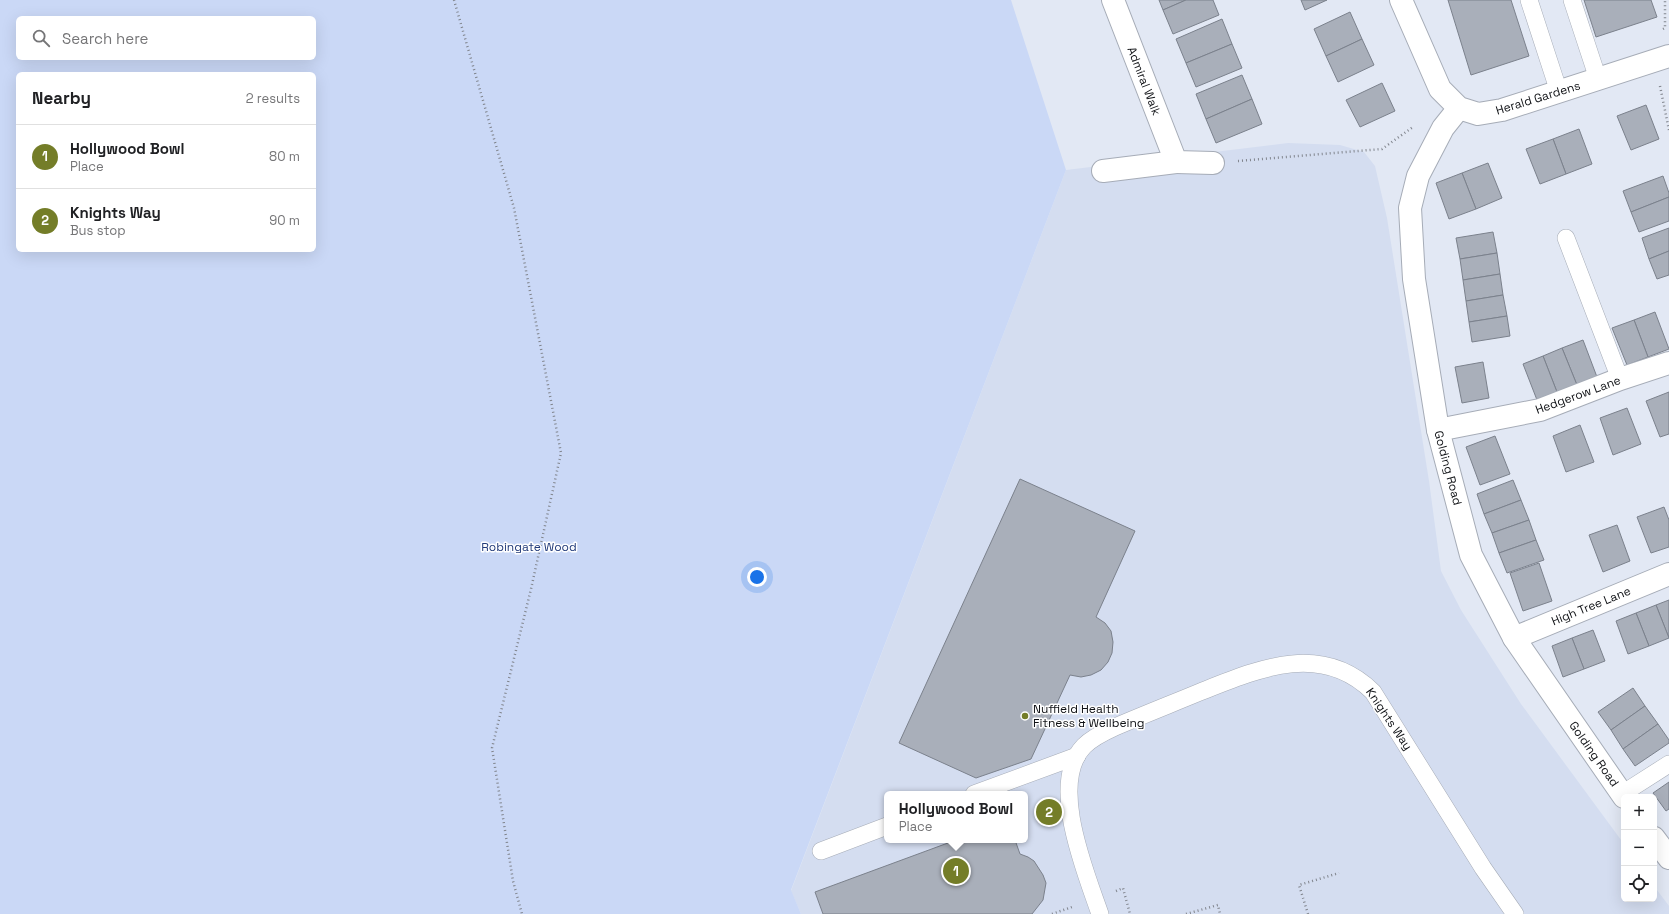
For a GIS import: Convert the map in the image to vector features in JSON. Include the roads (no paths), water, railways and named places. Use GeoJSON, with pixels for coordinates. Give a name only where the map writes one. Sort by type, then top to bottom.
{"type":"FeatureCollection","features":[{"type":"Feature","properties":{"kind":"street","name":"Admiral Walk"},"geometry":{"type":"LineString","coordinates":[[1113,0],[1176,162]]}},
{"type":"Feature","properties":{"kind":"street","name":"Herald Gardens"},"geometry":{"type":"LineString","coordinates":[[1401,0],[1440,89],[1459,108],[1478,114],[1502,110],[1669,56]]}},
{"type":"Feature","properties":{"kind":"street","name":"Golding Road"},"geometry":{"type":"LineString","coordinates":[[1459,108],[1443,128],[1418,176],[1410,208],[1414,279],[1438,430],[1471,555],[1514,638],[1622,794]]}},
{"type":"Feature","properties":{"kind":"street"},"geometry":{"type":"LineString","coordinates":[[1103,171],[1176,162],[1213,163]]}},
{"type":"Feature","properties":{"kind":"street","name":"Hedgerow Lane"},"geometry":{"type":"LineString","coordinates":[[1438,430],[1540,410],[1620,379],[1669,363]]}},
{"type":"Feature","properties":{"kind":"street","name":"High Tree Lane"},"geometry":{"type":"LineString","coordinates":[[1514,638],[1669,574]]}},
{"type":"Feature","properties":{"kind":"street"},"geometry":{"type":"LineString","coordinates":[[1657,842],[1669,858]]}},
{"type":"Feature","properties":{"kind":"lane"},"geometry":{"type":"LineString","coordinates":[[1529,0],[1559,92]]}},
{"type":"Feature","properties":{"kind":"lane"},"geometry":{"type":"LineString","coordinates":[[1572,0],[1598,79]]}},
{"type":"Feature","properties":{"kind":"lane"},"geometry":{"type":"LineString","coordinates":[[1566,238],[1620,379]]}},
{"type":"Feature","properties":{"kind":"lane","name":"Knights Way"},"geometry":{"type":"LineString","coordinates":[[1100,914],[1074,832],[1069,804],[1072,767],[1083,747],[1101,734],[1115,727],[1255,672],[1272,667],[1302,663],[1339,669],[1361,682],[1376,697],[1483,868],[1516,914]]}},
{"type":"Feature","properties":{"kind":"lane"},"geometry":{"type":"LineString","coordinates":[[982,791],[1077,756]]}},
{"type":"Feature","properties":{"kind":"lane"},"geometry":{"type":"LineString","coordinates":[[1626,794],[1669,764]]}},
{"type":"Feature","properties":{"kind":"lane"},"geometry":{"type":"LineString","coordinates":[[821,851],[884,827]]}},
{"type":"Feature","properties":{"kind":"place","name":"Nuffield Health Fitness & Wellbeing"},"geometry":{"type":"Point","coordinates":[1025,716]}},
{"type":"Feature","properties":{"kind":"place","name":"Knights Way"},"geometry":{"type":"Point","coordinates":[1049,812]}},
{"type":"Feature","properties":{"kind":"place","name":"Hollywood Bowl"},"geometry":{"type":"Point","coordinates":[956,871]}},
{"type":"Feature","properties":{"kind":"park label","name":"Robingate Wood"},"geometry":{"type":"Point","coordinates":[529,547]}}]}
